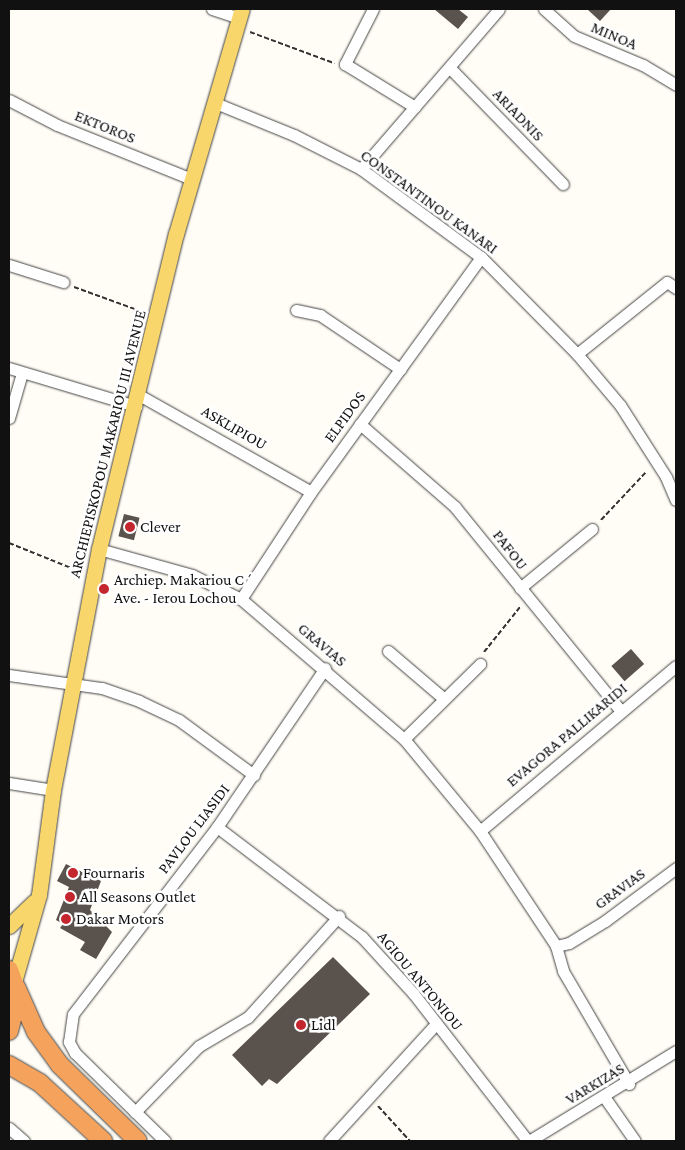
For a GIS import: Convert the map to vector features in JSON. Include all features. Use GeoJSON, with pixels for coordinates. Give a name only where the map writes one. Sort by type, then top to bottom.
{"type":"FeatureCollection","features":[{"type":"Feature","properties":{"kind":"highway"},"geometry":{"type":"LineString","coordinates":[[9,1030],[16,1014],[13,979]]}},
{"type":"Feature","properties":{"kind":"highway"},"geometry":{"type":"LineString","coordinates":[[13,979],[36,1032],[59,1064],[138,1141]]}},
{"type":"Feature","properties":{"kind":"highway"},"geometry":{"type":"LineString","coordinates":[[9,1065],[40,1083],[103,1141]]}},
{"type":"Feature","properties":{"kind":"main road","name":"ARCHIEPISKOPOU MAKARIOU III AVENUE"},"geometry":{"type":"LineString","coordinates":[[13,979],[40,895],[53,790],[71,686],[99,549],[191,179],[239,18]]}},
{"type":"Feature","properties":{"kind":"main road"},"geometry":{"type":"LineString","coordinates":[[9,926],[40,895]]}},
{"type":"Feature","properties":{"kind":"street"},"geometry":{"type":"LineString","coordinates":[[212,9],[239,18]]}},
{"type":"Feature","properties":{"kind":"street"},"geometry":{"type":"LineString","coordinates":[[373,9],[346,61],[349,70],[415,107]]}},
{"type":"Feature","properties":{"kind":"street"},"geometry":{"type":"LineString","coordinates":[[361,169],[499,9]]}},
{"type":"Feature","properties":{"kind":"street","name":"MINOA"},"geometry":{"type":"LineString","coordinates":[[544,9],[574,36],[643,66],[676,85]]}},
{"type":"Feature","properties":{"kind":"street","name":"ARIADNIS"},"geometry":{"type":"LineString","coordinates":[[450,68],[563,184]]}},
{"type":"Feature","properties":{"kind":"street","name":"EKTOROS"},"geometry":{"type":"LineString","coordinates":[[9,100],[57,125],[191,179]]}},
{"type":"Feature","properties":{"kind":"street","name":"CONSTANTINOU KANARI"},"geometry":{"type":"LineString","coordinates":[[213,102],[294,135],[361,169],[481,257],[577,354],[620,405],[656,462],[676,500]]}},
{"type":"Feature","properties":{"kind":"street","name":"ELPIDOS"},"geometry":{"type":"LineString","coordinates":[[240,599],[311,492],[481,257]]}},
{"type":"Feature","properties":{"kind":"street"},"geometry":{"type":"LineString","coordinates":[[9,265],[63,282]]}},
{"type":"Feature","properties":{"kind":"street"},"geometry":{"type":"LineString","coordinates":[[577,354],[672,285]]}},
{"type":"Feature","properties":{"kind":"street"},"geometry":{"type":"LineString","coordinates":[[296,310],[320,315],[400,369]]}},
{"type":"Feature","properties":{"kind":"street","name":"ASKLIPIOU"},"geometry":{"type":"LineString","coordinates":[[9,368],[22,373],[137,400],[311,492]]}},
{"type":"Feature","properties":{"kind":"street"},"geometry":{"type":"LineString","coordinates":[[9,418],[22,373]]}},
{"type":"Feature","properties":{"kind":"street","name":"PAFOU"},"geometry":{"type":"LineString","coordinates":[[360,424],[455,507],[620,710]]}},
{"type":"Feature","properties":{"kind":"street"},"geometry":{"type":"LineString","coordinates":[[520,588],[592,529]]}},
{"type":"Feature","properties":{"kind":"street","name":"GRAVIAS"},"geometry":{"type":"LineString","coordinates":[[99,549],[192,575],[240,599],[325,668],[404,739],[480,831],[556,946],[563,971],[629,1084]]}},
{"type":"Feature","properties":{"kind":"street"},"geometry":{"type":"LineString","coordinates":[[388,651],[444,698]]}},
{"type":"Feature","properties":{"kind":"street"},"geometry":{"type":"LineString","coordinates":[[404,739],[480,664]]}},
{"type":"Feature","properties":{"kind":"street","name":"EVAGORA PALLIKARIDI"},"geometry":{"type":"LineString","coordinates":[[480,831],[620,710],[676,666]]}},
{"type":"Feature","properties":{"kind":"street","name":"PAVLOU LIASIDI"},"geometry":{"type":"LineString","coordinates":[[165,1141],[75,1053],[69,1042],[71,1020],[217,827],[325,668]]}},
{"type":"Feature","properties":{"kind":"street"},"geometry":{"type":"LineString","coordinates":[[9,675],[71,686],[102,688],[171,716],[254,775]]}},
{"type":"Feature","properties":{"kind":"street"},"geometry":{"type":"LineString","coordinates":[[9,782],[53,790]]}},
{"type":"Feature","properties":{"kind":"street","name":"AGIOU ANTONIOU"},"geometry":{"type":"LineString","coordinates":[[217,827],[339,916],[390,965],[529,1141]]}},
{"type":"Feature","properties":{"kind":"street","name":"GRAVIAS"},"geometry":{"type":"LineString","coordinates":[[556,946],[569,943],[604,921],[676,868]]}},
{"type":"Feature","properties":{"kind":"street"},"geometry":{"type":"LineString","coordinates":[[135,1112],[199,1046],[248,1017],[339,916]]}},
{"type":"Feature","properties":{"kind":"street"},"geometry":{"type":"LineString","coordinates":[[329,1141],[436,1024]]}},
{"type":"Feature","properties":{"kind":"street","name":"VARKIZAS"},"geometry":{"type":"LineString","coordinates":[[529,1141],[629,1084],[676,1051]]}},
{"type":"Feature","properties":{"kind":"street"},"geometry":{"type":"LineString","coordinates":[[604,1098],[635,1141]]}},
{"type":"Feature","properties":{"kind":"street"},"geometry":{"type":"LineString","coordinates":[[9,1128],[24,1141]]}},
{"type":"Feature","properties":{"kind":"path"},"geometry":{"type":"LineString","coordinates":[[239,18],[328,64],[346,61]]}},
{"type":"Feature","properties":{"kind":"path"},"geometry":{"type":"LineString","coordinates":[[63,282],[156,317]]}},
{"type":"Feature","properties":{"kind":"path"},"geometry":{"type":"LineString","coordinates":[[592,529],[656,462]]}},
{"type":"Feature","properties":{"kind":"path"},"geometry":{"type":"LineString","coordinates":[[9,542],[93,576]]}},
{"type":"Feature","properties":{"kind":"path"},"geometry":{"type":"LineString","coordinates":[[480,664],[528,598]]}},
{"type":"Feature","properties":{"kind":"path"},"geometry":{"type":"LineString","coordinates":[[370,1097],[410,1141]]}},
{"type":"Feature","properties":{"kind":"building"},"geometry":{"type":"Polygon","coordinates":[[[434,9],[458,9],[468,17],[458,29],[434,9]]]}},
{"type":"Feature","properties":{"kind":"building"},"geometry":{"type":"Polygon","coordinates":[[[587,9],[611,9],[600,21],[587,9]]]}},
{"type":"Feature","properties":{"kind":"building","name":"Clever"},"geometry":{"type":"Polygon","coordinates":[[[124,514],[140,518],[134,540],[118,536],[124,514]]]}},
{"type":"Feature","properties":{"kind":"building"},"geometry":{"type":"Polygon","coordinates":[[[631,649],[644,664],[624,681],[611,666],[631,649]]]}},
{"type":"Feature","properties":{"kind":"building"},"geometry":{"type":"Polygon","coordinates":[[[66,864],[101,881],[90,910],[112,932],[96,959],[80,950],[85,942],[60,928],[63,924],[56,920],[69,887],[57,881],[66,864]]]}},
{"type":"Feature","properties":{"kind":"building","name":"Lidl"},"geometry":{"type":"Polygon","coordinates":[[[333,957],[370,994],[277,1084],[269,1079],[262,1086],[232,1055],[333,957]]]}},
{"type":"Feature","properties":{"kind":"place","name":"Clever"},"geometry":{"type":"Point","coordinates":[130,527]}},
{"type":"Feature","properties":{"kind":"place","name":"Archiep. Makariou C´ Ave. - Ierou Lochou"},"geometry":{"type":"Point","coordinates":[104,589]}},
{"type":"Feature","properties":{"kind":"place","name":"Fournaris"},"geometry":{"type":"Point","coordinates":[73,873]}},
{"type":"Feature","properties":{"kind":"place","name":"All Seasons Outlet"},"geometry":{"type":"Point","coordinates":[70,897]}},
{"type":"Feature","properties":{"kind":"place","name":"Dakar Motors"},"geometry":{"type":"Point","coordinates":[66,919]}},
{"type":"Feature","properties":{"kind":"place","name":"Lidl"},"geometry":{"type":"Point","coordinates":[301,1025]}}]}
